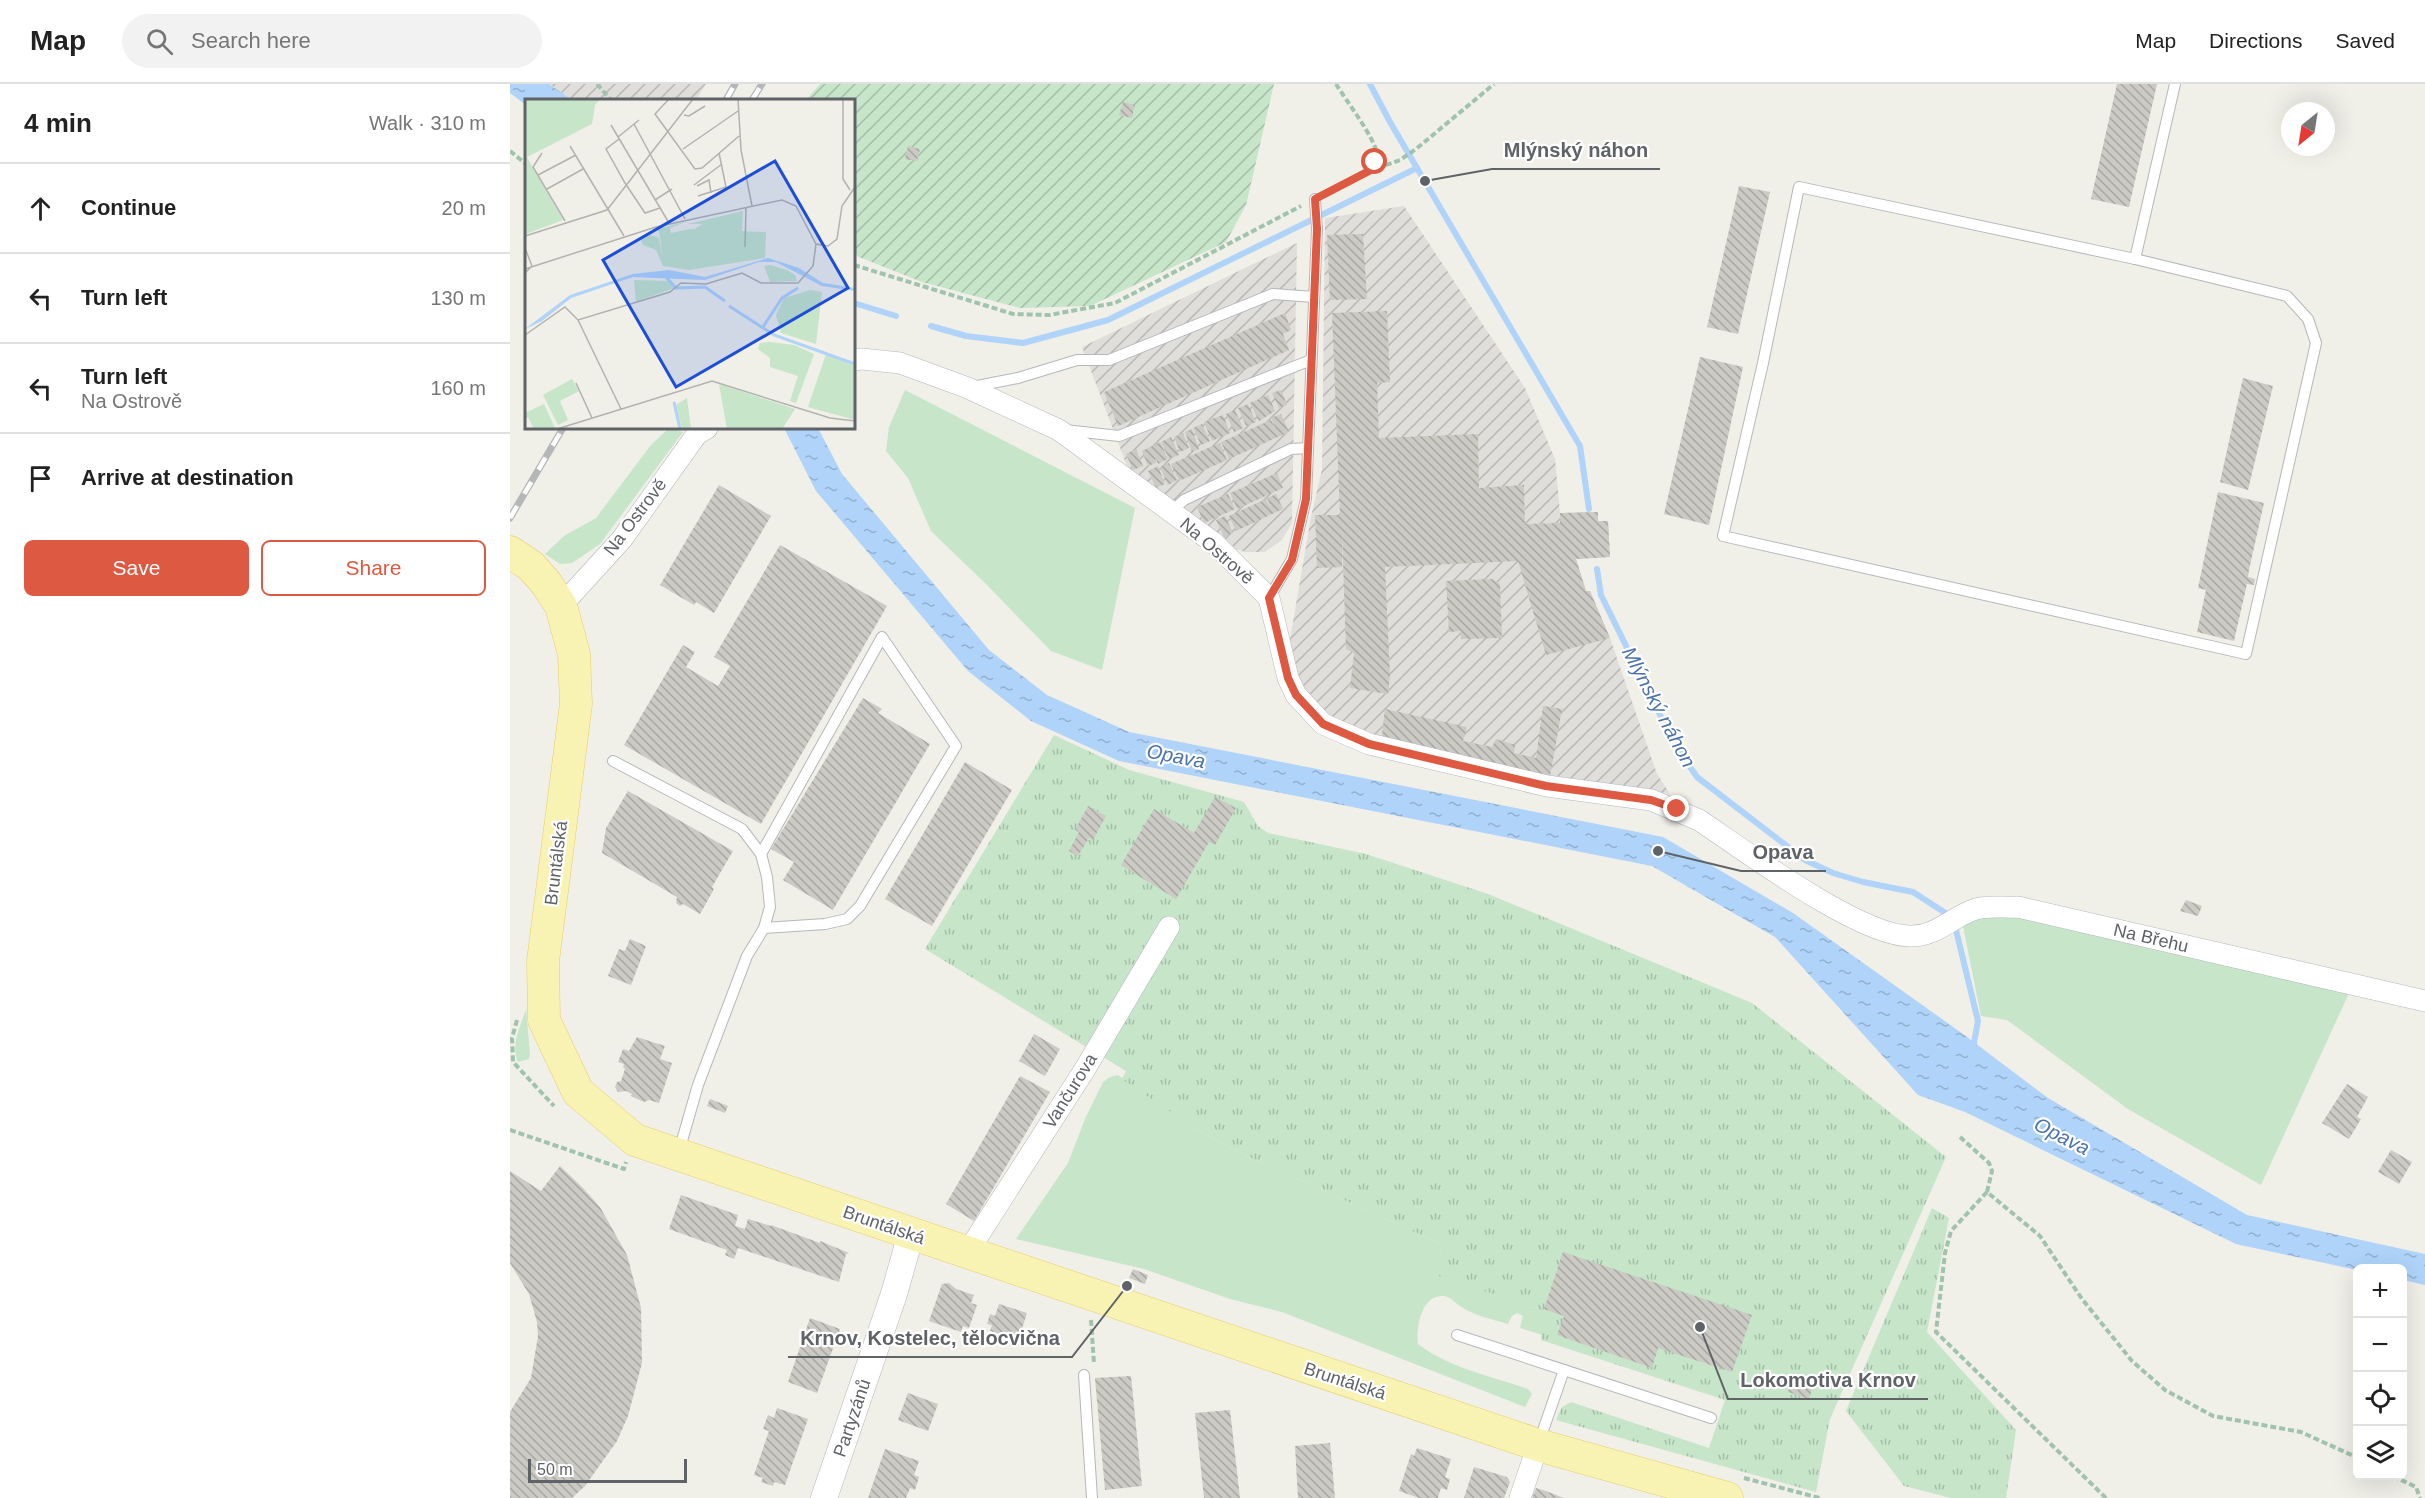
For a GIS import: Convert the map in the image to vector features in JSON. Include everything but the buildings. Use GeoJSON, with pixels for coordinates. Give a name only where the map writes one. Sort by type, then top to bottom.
{"type":"FeatureCollection","features":[{"type":"Feature","properties":{"kind":"main road","name":"Bruntálská"},"geometry":{"type":"LineString","coordinates":[[520,559],[546,583],[561,606],[574,654],[576,704],[543,961],[544,1020],[578,1092],[635,1140],[1538,1445],[1691,1493],[1727,1498]]}},
{"type":"Feature","properties":{"kind":"street","name":"Na Ostrově"},"geometry":{"type":"LineString","coordinates":[[855,360],[900,363],[968,388],[1059,430],[1214,543],[1269,598],[1292,687],[1307,709],[1323,724],[1380,747],[1546,786],[1651,800],[1677,809],[1699,820],[1831,906],[1881,930]]}},
{"type":"Feature","properties":{"kind":"street","name":"Na Ostrově"},"geometry":{"type":"LineString","coordinates":[[561,606],[622,539],[697,434],[705,429]]}},
{"type":"Feature","properties":{"kind":"street","name":"Na Břehu"},"geometry":{"type":"LineString","coordinates":[[1881,930],[1909,936],[1926,934],[1940,929],[1974,909],[2018,907],[2425,1001]]}},
{"type":"Feature","properties":{"kind":"street","name":"Vančurova"},"geometry":{"type":"LineString","coordinates":[[967,1253],[1085,1069],[1169,927]]}},
{"type":"Feature","properties":{"kind":"street","name":"Partyzánů"},"geometry":{"type":"LineString","coordinates":[[824,1498],[894,1294],[911,1234]]}},
{"type":"Feature","properties":{"kind":"street"},"geometry":{"type":"LineString","coordinates":[[1520,1498],[1538,1445]]}},
{"type":"Feature","properties":{"kind":"lane"},"geometry":{"type":"LineString","coordinates":[[2135,259],[2175,84]]}},
{"type":"Feature","properties":{"kind":"lane"},"geometry":{"type":"LineString","coordinates":[[1799,187],[2135,259],[2287,296],[2308,319],[2316,343],[2246,654],[1723,536],[1763,363],[1799,187]]}},
{"type":"Feature","properties":{"kind":"lane"},"geometry":{"type":"LineString","coordinates":[[1269,598],[1292,560],[1306,499],[1317,229],[1315,203]]}},
{"type":"Feature","properties":{"kind":"lane"},"geometry":{"type":"LineString","coordinates":[[968,388],[1018,378],[1077,360],[1109,360],[1273,294],[1314,297]]}},
{"type":"Feature","properties":{"kind":"lane"},"geometry":{"type":"LineString","coordinates":[[1059,430],[1119,436],[1311,360]]}},
{"type":"Feature","properties":{"kind":"lane"},"geometry":{"type":"LineString","coordinates":[[1171,512],[1184,500],[1291,449],[1308,448]]}},
{"type":"Feature","properties":{"kind":"lane"},"geometry":{"type":"LineString","coordinates":[[760,854],[882,638],[956,746],[860,906],[847,919],[825,924],[764,928]]}},
{"type":"Feature","properties":{"kind":"lane"},"geometry":{"type":"LineString","coordinates":[[613,760],[742,829],[760,854],[767,877],[770,907],[764,928],[747,956],[698,1085],[678,1155]]}},
{"type":"Feature","properties":{"kind":"lane"},"geometry":{"type":"LineString","coordinates":[[1457,1335],[1711,1418]]}},
{"type":"Feature","properties":{"kind":"lane"},"geometry":{"type":"LineString","coordinates":[[1538,1445],[1564,1370]]}},
{"type":"Feature","properties":{"kind":"lane"},"geometry":{"type":"LineString","coordinates":[[1084,1375],[1092,1498]]}},
{"type":"Feature","properties":{"kind":"path"},"geometry":{"type":"LineString","coordinates":[[597,84],[610,99]]}},
{"type":"Feature","properties":{"kind":"path"},"geometry":{"type":"LineString","coordinates":[[1336,84],[1371,139],[1377,153],[1375,162],[1369,171]]}},
{"type":"Feature","properties":{"kind":"path"},"geometry":{"type":"LineString","coordinates":[[855,265],[1013,314],[1049,315],[1115,303],[1315,203],[1369,171],[1400,160],[1494,84]]}},
{"type":"Feature","properties":{"kind":"path"},"geometry":{"type":"LineString","coordinates":[[510,151],[525,163]]}},
{"type":"Feature","properties":{"kind":"path"},"geometry":{"type":"LineString","coordinates":[[510,1130],[624,1169],[628,1152]]}},
{"type":"Feature","properties":{"kind":"path"},"geometry":{"type":"LineString","coordinates":[[1960,1137],[1989,1163],[1992,1171],[1987,1192],[1951,1230],[1945,1253],[1936,1332],[2106,1498]]}},
{"type":"Feature","properties":{"kind":"path"},"geometry":{"type":"LineString","coordinates":[[1987,1192],[2040,1236],[2082,1299],[2132,1361],[2165,1390],[2213,1416],[2301,1432],[2353,1456]]}},
{"type":"Feature","properties":{"kind":"path"},"geometry":{"type":"LineString","coordinates":[[2401,1480],[2416,1487],[2420,1498]]}},
{"type":"Feature","properties":{"kind":"shaded area"},"geometry":{"type":"Polygon","coordinates":[[[549,84],[706,84],[697,99],[571,99],[549,84]]]}},
{"type":"Feature","properties":{"kind":"shaded area"},"geometry":{"type":"Polygon","coordinates":[[[1404,206],[1525,388],[1555,459],[1560,513],[1598,512],[1598,521],[1608,521],[1610,557],[1576,559],[1586,591],[1590,591],[1610,638],[1657,774],[1670,794],[1550,777],[1381,743],[1324,719],[1297,679],[1288,651],[1311,517],[1322,469],[1325,218],[1404,206]]]}},
{"type":"Feature","properties":{"kind":"shaded area"},"geometry":{"type":"Polygon","coordinates":[[[1297,243],[1292,523],[1282,540],[1265,552],[1245,552],[1235,549],[1130,474],[1082,347],[1297,243]]]}},
{"type":"Feature","properties":{"kind":"green space"},"geometry":{"type":"Polygon","coordinates":[[[820,84],[1274,84],[1246,205],[1226,242],[1090,306],[1020,308],[922,282],[855,255],[855,99],[807,99],[820,84]]]}},
{"type":"Feature","properties":{"kind":"green space"},"geometry":{"type":"Polygon","coordinates":[[[905,390],[1135,508],[1102,670],[1051,651],[931,531],[908,478],[886,451],[889,427],[905,390]]]}},
{"type":"Feature","properties":{"kind":"green space"},"geometry":{"type":"Polygon","coordinates":[[[668,429],[683,432],[600,544],[572,563],[560,564],[545,554],[564,536],[596,518],[651,445],[668,429]]]}},
{"type":"Feature","properties":{"kind":"green space"},"geometry":{"type":"Polygon","coordinates":[[[1054,735],[1129,770],[1244,802],[1258,826],[1268,833],[1366,854],[1488,894],[1752,1003],[1946,1157],[1830,1419],[1816,1492],[1556,1420],[1562,1407],[1571,1402],[1709,1448],[1725,1400],[1541,1340],[1542,1315],[1539,1309],[1439,1276],[1441,1244],[1232,1149],[1193,1127],[1122,1079],[1126,1071],[925,949],[1054,735]]]}},
{"type":"Feature","properties":{"kind":"green space"},"geometry":{"type":"Polygon","coordinates":[[[2013,913],[2349,993],[2261,1185],[2128,1109],[2007,1020],[1981,1016],[1962,921],[2013,913]]]}},
{"type":"Feature","properties":{"kind":"green space"},"geometry":{"type":"Polygon","coordinates":[[[526,1009],[530,1054],[529,1059],[518,1062],[516,1042],[526,1009]]]}},
{"type":"Feature","properties":{"kind":"green space"},"geometry":{"type":"Polygon","coordinates":[[[1118,1075],[1193,1127],[1232,1149],[1441,1244],[1440,1276],[1539,1309],[1542,1315],[1543,1335],[1520,1328],[1523,1316],[1517,1313],[1512,1316],[1508,1324],[1471,1312],[1444,1296],[1430,1300],[1419,1321],[1418,1344],[1443,1359],[1471,1371],[1528,1389],[1532,1394],[1525,1407],[1282,1312],[1230,1299],[1144,1269],[1016,1239],[1068,1163],[1085,1119],[1103,1082],[1118,1075]]]}},
{"type":"Feature","properties":{"kind":"green space"},"geometry":{"type":"Polygon","coordinates":[[[1932,1208],[1949,1218],[1927,1332],[2016,1430],[2006,1498],[1951,1498],[1904,1486],[1846,1411],[1932,1208]]]}},
{"type":"Feature","properties":{"kind":"water"},"geometry":{"type":"Polygon","coordinates":[[[510,84],[549,84],[571,99],[525,99],[525,104],[510,93],[510,84]]]}},
{"type":"Feature","properties":{"kind":"water"},"geometry":{"type":"Polygon","coordinates":[[[785,429],[819,429],[842,474],[989,650],[1047,695],[1129,732],[1663,837],[1793,913],[1963,1034],[2048,1098],[2247,1215],[2425,1254],[2425,1285],[2407,1281],[2407,1264],[2353,1264],[2353,1269],[2236,1244],[1965,1112],[1918,1095],[1775,937],[1652,866],[1119,761],[1031,721],[968,671],[816,491],[785,429]]]}},
{"type":"Feature","properties":{"kind":"waterway","name":"Mlýnský náhon"},"geometry":{"type":"LineString","coordinates":[[1370,84],[1580,446],[1589,509]]}},
{"type":"Feature","properties":{"kind":"waterway"},"geometry":{"type":"LineString","coordinates":[[931,326],[966,336],[1023,343],[1108,320],[1417,168]]}},
{"type":"Feature","properties":{"kind":"waterway"},"geometry":{"type":"LineString","coordinates":[[855,303],[896,316]]}},
{"type":"Feature","properties":{"kind":"waterway","name":"Mlýnský náhon"},"geometry":{"type":"LineString","coordinates":[[1597,569],[1601,595],[1675,745],[1697,777],[1805,860],[1833,873],[1863,882],[1913,892],[1947,914],[1956,930],[1978,1021],[1973,1048]]}},
{"type":"Feature","properties":{"kind":"railway"},"geometry":{"type":"LineString","coordinates":[[727,99],[735,84]]}},
{"type":"Feature","properties":{"kind":"railway"},"geometry":{"type":"LineString","coordinates":[[753,99],[762,84]]}},
{"type":"Feature","properties":{"kind":"railway"},"geometry":{"type":"LineString","coordinates":[[510,518],[562,429]]}},
{"type":"Feature","properties":{"kind":"place","name":"Mlýnský náhon"},"geometry":{"type":"Point","coordinates":[1425,181]}},
{"type":"Feature","properties":{"kind":"place","name":"Opava"},"geometry":{"type":"Point","coordinates":[1658,851]}},
{"type":"Feature","properties":{"kind":"place","name":"Krnov, Kostelec, tělocvična"},"geometry":{"type":"Point","coordinates":[1127,1286]}},
{"type":"Feature","properties":{"kind":"place","name":"Lokomotiva Krnov"},"geometry":{"type":"Point","coordinates":[1700,1327]}},
{"type":"Feature","properties":{"kind":"route"},"geometry":{"type":"LineString","coordinates":[[1375,162],[1369,171],[1315,199],[1317,229],[1306,499],[1292,560],[1269,598],[1288,678],[1296,695],[1323,724],[1369,744],[1546,786],[1651,800],[1677,809]]}}]}
